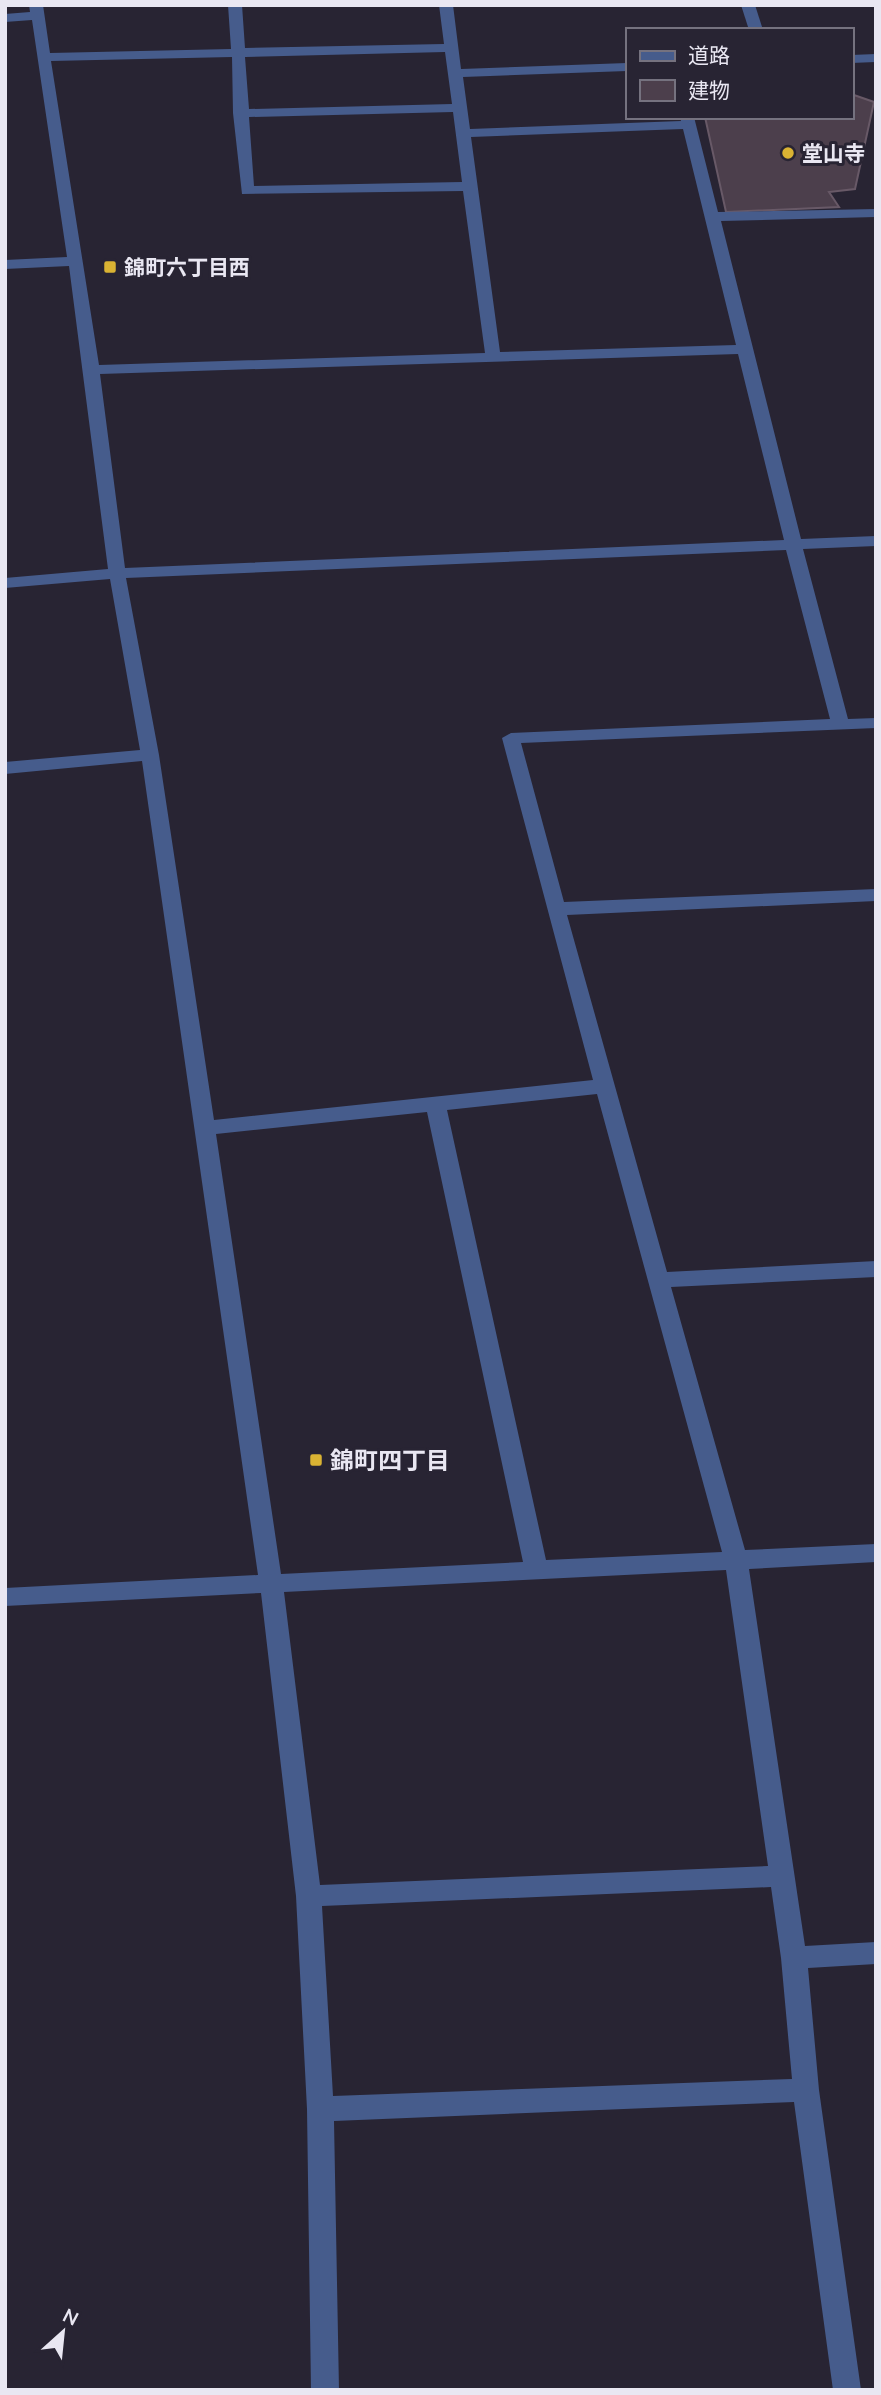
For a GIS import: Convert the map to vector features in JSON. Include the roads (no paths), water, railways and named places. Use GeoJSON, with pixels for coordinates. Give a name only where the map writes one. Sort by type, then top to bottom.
{"type":"FeatureCollection","features":[{"type":"Feature","properties":{"kind":"street"},"geometry":{"type":"LineString","coordinates":[[235,5],[247,191],[470,186]]}},
{"type":"Feature","properties":{"kind":"street"},"geometry":{"type":"LineString","coordinates":[[446,5],[493,357]]}},
{"type":"Feature","properties":{"kind":"street"},"geometry":{"type":"LineString","coordinates":[[748,5],[755,28]]}},
{"type":"Feature","properties":{"kind":"street"},"geometry":{"type":"LineString","coordinates":[[5,18],[37,10],[92,370],[117,573],[150,755],[271,1582],[309,1896],[320,2109],[325,2390]]}},
{"type":"Feature","properties":{"kind":"street"},"geometry":{"type":"LineString","coordinates":[[44,57],[451,48]]}},
{"type":"Feature","properties":{"kind":"street"},"geometry":{"type":"LineString","coordinates":[[853,59],[876,58]]}},
{"type":"Feature","properties":{"kind":"street"},"geometry":{"type":"LineString","coordinates":[[455,73],[626,66]]}},
{"type":"Feature","properties":{"kind":"street"},"geometry":{"type":"LineString","coordinates":[[240,113],[460,108]]}},
{"type":"Feature","properties":{"kind":"street"},"geometry":{"type":"LineString","coordinates":[[464,132],[688,121],[747,349],[792,544],[840,724]]}},
{"type":"Feature","properties":{"kind":"street"},"geometry":{"type":"LineString","coordinates":[[713,217],[876,213]]}},
{"type":"Feature","properties":{"kind":"street"},"geometry":{"type":"LineString","coordinates":[[5,265],[76,261]]}},
{"type":"Feature","properties":{"kind":"street"},"geometry":{"type":"LineString","coordinates":[[92,370],[747,349]]}},
{"type":"Feature","properties":{"kind":"street"},"geometry":{"type":"LineString","coordinates":[[5,583],[117,573],[876,541]]}},
{"type":"Feature","properties":{"kind":"street"},"geometry":{"type":"LineString","coordinates":[[847,2390],[806,2090],[794,1958],[736,1560],[511,738],[876,723]]}},
{"type":"Feature","properties":{"kind":"street"},"geometry":{"type":"LineString","coordinates":[[5,768],[150,755]]}},
{"type":"Feature","properties":{"kind":"street"},"geometry":{"type":"LineString","coordinates":[[556,909],[876,895]]}},
{"type":"Feature","properties":{"kind":"street"},"geometry":{"type":"LineString","coordinates":[[205,1128],[606,1086]]}},
{"type":"Feature","properties":{"kind":"street"},"geometry":{"type":"LineString","coordinates":[[436,1104],[536,1570]]}},
{"type":"Feature","properties":{"kind":"street"},"geometry":{"type":"LineString","coordinates":[[659,1280],[876,1269]]}},
{"type":"Feature","properties":{"kind":"street"},"geometry":{"type":"LineString","coordinates":[[5,1597],[876,1553]]}},
{"type":"Feature","properties":{"kind":"street"},"geometry":{"type":"LineString","coordinates":[[309,1896],[782,1876]]}},
{"type":"Feature","properties":{"kind":"street"},"geometry":{"type":"LineString","coordinates":[[794,1958],[876,1954]]}},
{"type":"Feature","properties":{"kind":"street"},"geometry":{"type":"LineString","coordinates":[[320,2109],[806,2090]]}},
{"type":"Feature","properties":{"kind":"place","name":"堂山寺"},"geometry":{"type":"Point","coordinates":[788,153]}},
{"type":"Feature","properties":{"kind":"place","name":"錦町六丁目西"},"geometry":{"type":"Point","coordinates":[110,267]}},
{"type":"Feature","properties":{"kind":"place","name":"錦町四丁目"},"geometry":{"type":"Point","coordinates":[316,1460]}}]}
